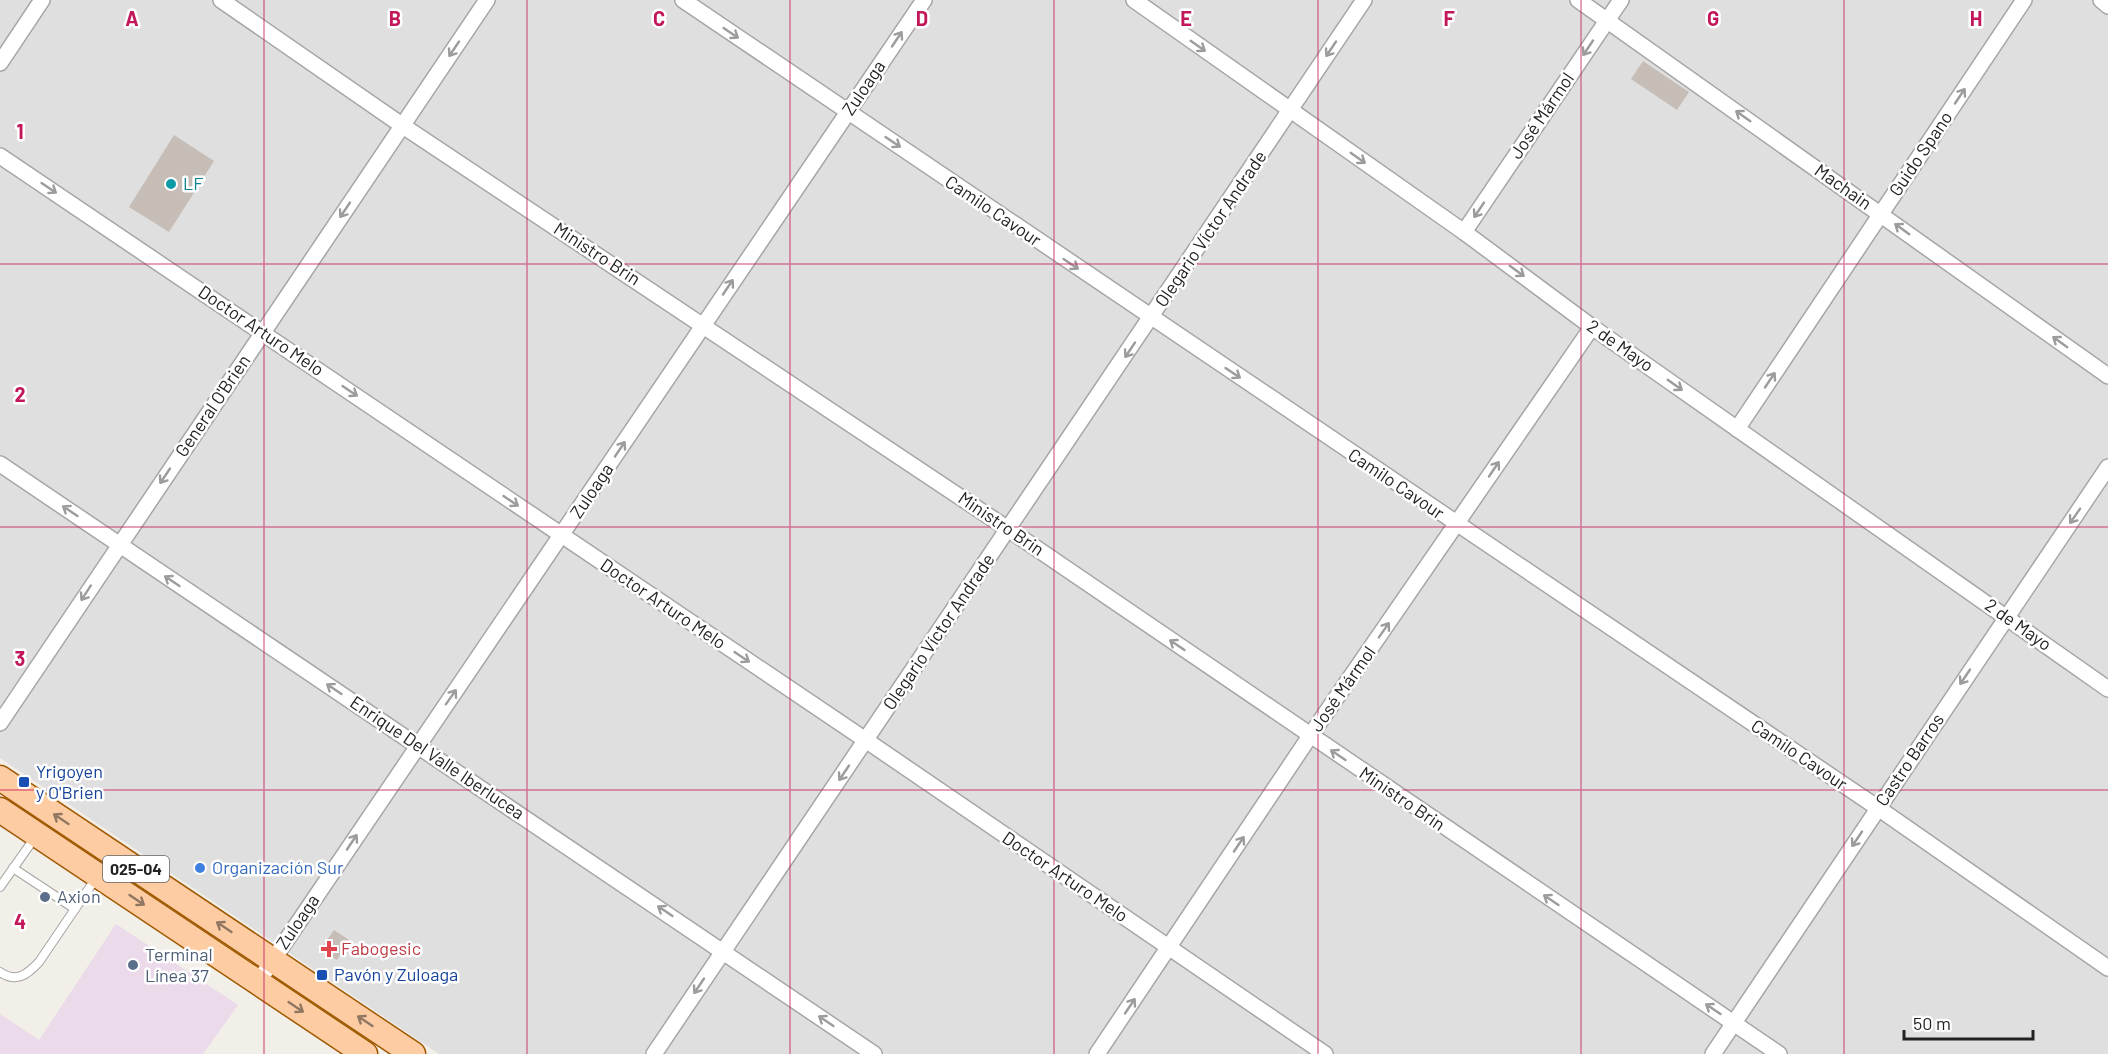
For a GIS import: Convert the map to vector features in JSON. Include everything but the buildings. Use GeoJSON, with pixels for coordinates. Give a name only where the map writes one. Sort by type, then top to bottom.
{"type":"FeatureCollection","features":[{"type":"Feature","properties":{"kind":"main road","name":"025-04"},"geometry":{"type":"LineString","coordinates":[[0,778],[413,1054]]}},
{"type":"Feature","properties":{"kind":"main road","name":"025-04"},"geometry":{"type":"LineString","coordinates":[[0,810],[365,1054]]}},
{"type":"Feature","properties":{"kind":"street"},"geometry":{"type":"LineString","coordinates":[[0,63],[42,0]]}},
{"type":"Feature","properties":{"kind":"street","name":"Ministro Brin"},"geometry":{"type":"LineString","coordinates":[[220,0],[403,126],[1008,529],[1779,1054]]}},
{"type":"Feature","properties":{"kind":"street","name":"General O'Brien"},"geometry":{"type":"LineString","coordinates":[[0,723],[118,544],[487,0]]}},
{"type":"Feature","properties":{"kind":"street","name":"Camilo Cavour"},"geometry":{"type":"LineString","coordinates":[[683,0],[1456,525],[1878,808],[2108,968]]}},
{"type":"Feature","properties":{"kind":"street","name":"Zuloaga"},"geometry":{"type":"LineString","coordinates":[[258,982],[563,536],[703,324],[924,0]]}},
{"type":"Feature","properties":{"kind":"street","name":"2 de Mayo"},"geometry":{"type":"LineString","coordinates":[[1134,0],[1464,232],[1592,327],[2108,689]]}},
{"type":"Feature","properties":{"kind":"street","name":"Olegario Víctor Andrade"},"geometry":{"type":"LineString","coordinates":[[654,1054],[1152,318],[1364,0]]}},
{"type":"Feature","properties":{"kind":"street","name":"Machain"},"geometry":{"type":"LineString","coordinates":[[1578,0],[2108,376]]}},
{"type":"Feature","properties":{"kind":"street","name":"José Mármol"},"geometry":{"type":"LineString","coordinates":[[1464,232],[1621,0]]}},
{"type":"Feature","properties":{"kind":"street","name":"Guido Spano"},"geometry":{"type":"LineString","coordinates":[[1737,429],[2024,0]]}},
{"type":"Feature","properties":{"kind":"street"},"geometry":{"type":"LineString","coordinates":[[2100,0],[2108,6]]}},
{"type":"Feature","properties":{"kind":"street","name":"Doctor Arturo Melo"},"geometry":{"type":"LineString","coordinates":[[0,156],[867,741],[1325,1054]]}},
{"type":"Feature","properties":{"kind":"street","name":"José Mármol"},"geometry":{"type":"LineString","coordinates":[[1097,1054],[1310,736],[1592,327]]}},
{"type":"Feature","properties":{"kind":"street","name":"Enrique Del Valle Iberlucea"},"geometry":{"type":"LineString","coordinates":[[0,464],[874,1054]]}},
{"type":"Feature","properties":{"kind":"street","name":"Castro Barros"},"geometry":{"type":"LineString","coordinates":[[1713,1054],[2108,467]]}},
{"type":"Feature","properties":{"kind":"lane"},"geometry":{"type":"LineString","coordinates":[[0,887],[37,835]]}},
{"type":"Feature","properties":{"kind":"lane"},"geometry":{"type":"LineString","coordinates":[[13,868],[75,909]]}},
{"type":"Feature","properties":{"kind":"lane"},"geometry":{"type":"LineString","coordinates":[[0,972],[17,978],[28,974],[98,874]]}},
{"type":"Feature","properties":{"kind":"shaded area"},"geometry":{"type":"Polygon","coordinates":[[[0,0],[2108,0],[2108,1054],[439,1054],[0,758],[0,0]]]}},
{"type":"Feature","properties":{"kind":"shaded area","name":"Terminal Línea 37"},"geometry":{"type":"Polygon","coordinates":[[[116,924],[238,1005],[203,1054],[0,1054],[0,1014],[39,1040],[116,924]]]}},
{"type":"Feature","properties":{"kind":"place","name":"LF"},"geometry":{"type":"Point","coordinates":[171,184]}},
{"type":"Feature","properties":{"kind":"place","name":"Yrigoyen y O'Brien"},"geometry":{"type":"Point","coordinates":[24,782]}},
{"type":"Feature","properties":{"kind":"place","name":"Organización Sur"},"geometry":{"type":"Point","coordinates":[200,868]}},
{"type":"Feature","properties":{"kind":"place","name":"Axion"},"geometry":{"type":"Point","coordinates":[45,897]}},
{"type":"Feature","properties":{"kind":"place","name":"Fabogesic"},"geometry":{"type":"Point","coordinates":[329,949]}},
{"type":"Feature","properties":{"kind":"place","name":"Terminal Línea 37"},"geometry":{"type":"Point","coordinates":[133,965]}},
{"type":"Feature","properties":{"kind":"place","name":"Pavón y Zuloaga"},"geometry":{"type":"Point","coordinates":[322,975]}}]}
